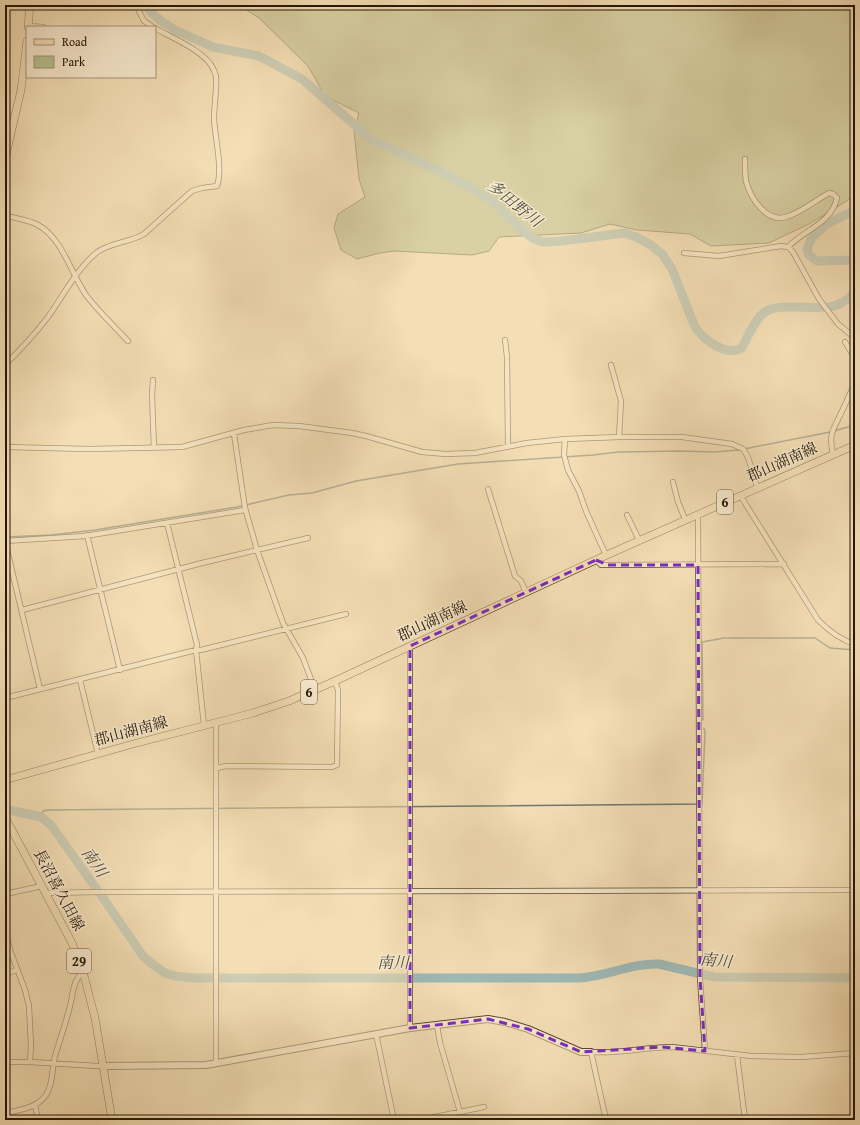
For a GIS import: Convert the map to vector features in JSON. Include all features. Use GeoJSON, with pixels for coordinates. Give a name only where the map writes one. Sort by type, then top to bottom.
{"type":"FeatureCollection","features":[{"type":"Feature","properties":{"kind":"main road"},"geometry":{"type":"LineString","coordinates":[[28,26],[30,5]]}},
{"type":"Feature","properties":{"kind":"main road"},"geometry":{"type":"LineString","coordinates":[[5,159],[21,90],[26,57]]}},
{"type":"Feature","properties":{"kind":"main road","name":"郡山湖南線"},"geometry":{"type":"LineString","coordinates":[[5,780],[268,708],[315,690],[685,519],[855,445]]}},
{"type":"Feature","properties":{"kind":"main road","name":"長沼喜久田線"},"geometry":{"type":"LineString","coordinates":[[5,817],[72,943],[83,972],[92,1001],[112,1120]]}},
{"type":"Feature","properties":{"kind":"street"},"geometry":{"type":"LineString","coordinates":[[136,5],[144,21],[151,26]]}},
{"type":"Feature","properties":{"kind":"street"},"geometry":{"type":"LineString","coordinates":[[5,365],[39,327],[75,277],[97,253],[111,245],[135,239],[144,234],[192,191],[214,187],[218,184],[218,158],[214,120],[216,80],[214,72],[204,57],[156,29]]}},
{"type":"Feature","properties":{"kind":"street"},"geometry":{"type":"LineString","coordinates":[[745,159],[746,180],[753,196],[761,209],[772,216],[786,217],[829,193],[833,194],[837,198],[836,204],[823,222],[799,237],[788,247]]}},
{"type":"Feature","properties":{"kind":"street"},"geometry":{"type":"LineString","coordinates":[[5,215],[29,221],[46,231],[60,247],[87,297],[128,341]]}},
{"type":"Feature","properties":{"kind":"street"},"geometry":{"type":"LineString","coordinates":[[684,253],[719,256],[781,246],[788,247],[793,252],[819,299],[838,324],[855,338]]}},
{"type":"Feature","properties":{"kind":"street"},"geometry":{"type":"LineString","coordinates":[[505,340],[507,357],[508,447]]}},
{"type":"Feature","properties":{"kind":"street"},"geometry":{"type":"LineString","coordinates":[[846,342],[855,358]]}},
{"type":"Feature","properties":{"kind":"street"},"geometry":{"type":"LineString","coordinates":[[611,365],[621,401],[619,437]]}},
{"type":"Feature","properties":{"kind":"street"},"geometry":{"type":"LineString","coordinates":[[153,380],[152,395],[154,448]]}},
{"type":"Feature","properties":{"kind":"street"},"geometry":{"type":"LineString","coordinates":[[834,454],[832,433],[850,392],[855,385]]}},
{"type":"Feature","properties":{"kind":"street"},"geometry":{"type":"LineString","coordinates":[[5,447],[89,449],[190,446],[258,427],[273,425],[293,426],[366,436],[432,454],[475,453],[527,443],[565,439],[682,437],[732,444],[743,449],[746,452],[757,487]]}},
{"type":"Feature","properties":{"kind":"street"},"geometry":{"type":"LineString","coordinates":[[234,434],[245,510],[256,550],[286,629],[303,658],[315,690]]}},
{"type":"Feature","properties":{"kind":"street"},"geometry":{"type":"LineString","coordinates":[[565,439],[564,455],[568,470],[606,555]]}},
{"type":"Feature","properties":{"kind":"street"},"geometry":{"type":"LineString","coordinates":[[673,482],[678,502],[685,519]]}},
{"type":"Feature","properties":{"kind":"street"},"geometry":{"type":"LineString","coordinates":[[488,489],[515,576],[521,581],[526,592]]}},
{"type":"Feature","properties":{"kind":"street"},"geometry":{"type":"LineString","coordinates":[[740,495],[818,620],[837,636],[855,644]]}},
{"type":"Feature","properties":{"kind":"street"},"geometry":{"type":"LineString","coordinates":[[40,688],[5,541],[87,535],[245,510]]}},
{"type":"Feature","properties":{"kind":"street"},"geometry":{"type":"LineString","coordinates":[[698,514],[699,890],[700,978],[704,1051]]}},
{"type":"Feature","properties":{"kind":"street"},"geometry":{"type":"LineString","coordinates":[[627,515],[639,540]]}},
{"type":"Feature","properties":{"kind":"street"},"geometry":{"type":"LineString","coordinates":[[166,522],[197,645],[196,650],[204,725]]}},
{"type":"Feature","properties":{"kind":"street"},"geometry":{"type":"LineString","coordinates":[[87,535],[120,670]]}},
{"type":"Feature","properties":{"kind":"street"},"geometry":{"type":"LineString","coordinates":[[22,610],[308,538]]}},
{"type":"Feature","properties":{"kind":"street"},"geometry":{"type":"LineString","coordinates":[[596,560],[601,565],[608,566],[784,564]]}},
{"type":"Feature","properties":{"kind":"street"},"geometry":{"type":"LineString","coordinates":[[5,698],[40,688],[80,680],[346,614]]}},
{"type":"Feature","properties":{"kind":"street"},"geometry":{"type":"LineString","coordinates":[[410,646],[410,1028]]}},
{"type":"Feature","properties":{"kind":"street"},"geometry":{"type":"LineString","coordinates":[[80,680],[98,754]]}},
{"type":"Feature","properties":{"kind":"street"},"geometry":{"type":"LineString","coordinates":[[217,768],[226,766],[332,767],[337,765],[338,690],[335,681]]}},
{"type":"Feature","properties":{"kind":"street"},"geometry":{"type":"LineString","coordinates":[[216,722],[216,1064]]}},
{"type":"Feature","properties":{"kind":"street"},"geometry":{"type":"LineString","coordinates":[[5,894],[42,886]]}},
{"type":"Feature","properties":{"kind":"street"},"geometry":{"type":"LineString","coordinates":[[46,893],[216,891],[855,890]]}},
{"type":"Feature","properties":{"kind":"street"},"geometry":{"type":"LineString","coordinates":[[5,928],[10,950],[25,990],[29,1006],[31,1046],[30,1062]]}},
{"type":"Feature","properties":{"kind":"street"},"geometry":{"type":"LineString","coordinates":[[5,974],[17,970]]}},
{"type":"Feature","properties":{"kind":"street"},"geometry":{"type":"LineString","coordinates":[[5,1113],[25,1109],[35,1105],[48,1091],[53,1064],[76,980],[83,972]]}},
{"type":"Feature","properties":{"kind":"street"},"geometry":{"type":"LineString","coordinates":[[5,1062],[103,1066],[197,1066],[216,1064],[410,1028],[479,1020],[496,1020],[528,1029],[581,1052],[623,1052],[662,1047],[736,1055],[802,1057],[855,1053]]}},
{"type":"Feature","properties":{"kind":"street"},"geometry":{"type":"LineString","coordinates":[[437,1025],[440,1043],[460,1112]]}},
{"type":"Feature","properties":{"kind":"street"},"geometry":{"type":"LineString","coordinates":[[376,1034],[394,1120]]}},
{"type":"Feature","properties":{"kind":"street"},"geometry":{"type":"LineString","coordinates":[[591,1052],[606,1120]]}},
{"type":"Feature","properties":{"kind":"street"},"geometry":{"type":"LineString","coordinates":[[736,1055],[745,1120]]}},
{"type":"Feature","properties":{"kind":"street"},"geometry":{"type":"LineString","coordinates":[[35,1105],[38,1120]]}},
{"type":"Feature","properties":{"kind":"street"},"geometry":{"type":"LineString","coordinates":[[420,1120],[484,1107]]}},
{"type":"Feature","properties":{"kind":"highlighted area"},"geometry":{"type":"Polygon","coordinates":[[[596,560],[608,565],[698,565],[700,978],[705,1051],[662,1047],[581,1052],[528,1029],[488,1019],[410,1028],[410,646],[596,560]]]}},
{"type":"Feature","properties":{"kind":"green space"},"geometry":{"type":"Polygon","coordinates":[[[239,5],[855,5],[855,196],[809,224],[769,243],[711,246],[690,234],[637,230],[610,224],[581,233],[499,237],[489,251],[472,255],[394,251],[357,259],[341,250],[334,228],[338,214],[365,197],[359,179],[354,131],[359,113],[325,96],[308,66],[259,18],[239,5]]]}},
{"type":"Feature","properties":{"kind":"waterway","name":"多田野川"},"geometry":{"type":"LineString","coordinates":[[147,5],[151,12],[161,21],[175,30],[213,47],[259,56],[302,79],[372,140],[442,172],[476,191],[492,201],[520,229],[534,239],[543,242],[562,241],[625,233],[651,245],[663,255],[672,269],[695,327],[710,342],[722,349],[736,350],[742,348],[758,319],[761,315],[771,309],[834,306],[848,299],[855,293]]}},
{"type":"Feature","properties":{"kind":"waterway","name":"多田野川"},"geometry":{"type":"LineString","coordinates":[[855,210],[825,225],[811,239],[807,250],[809,255],[817,261],[855,260]]}},
{"type":"Feature","properties":{"kind":"waterway"},"geometry":{"type":"LineString","coordinates":[[834,431],[855,425]]}},
{"type":"Feature","properties":{"kind":"waterway"},"geometry":{"type":"LineString","coordinates":[[744,449],[830,432]]}},
{"type":"Feature","properties":{"kind":"waterway"},"geometry":{"type":"LineString","coordinates":[[5,537],[51,535],[95,530],[237,507],[289,495],[312,493],[356,481],[458,464],[618,452],[714,452],[740,450]]}},
{"type":"Feature","properties":{"kind":"waterway"},"geometry":{"type":"LineString","coordinates":[[703,720],[702,642],[724,638],[815,638],[830,648],[855,650]]}},
{"type":"Feature","properties":{"kind":"waterway"},"geometry":{"type":"LineString","coordinates":[[41,817],[43,811],[48,810],[702,804],[704,728]]}},
{"type":"Feature","properties":{"kind":"waterway","name":"南川"},"geometry":{"type":"LineString","coordinates":[[5,809],[41,817],[51,825],[143,956],[165,973],[175,976],[193,978],[580,978],[600,975],[639,965],[659,964],[714,977],[855,978]]}}]}
